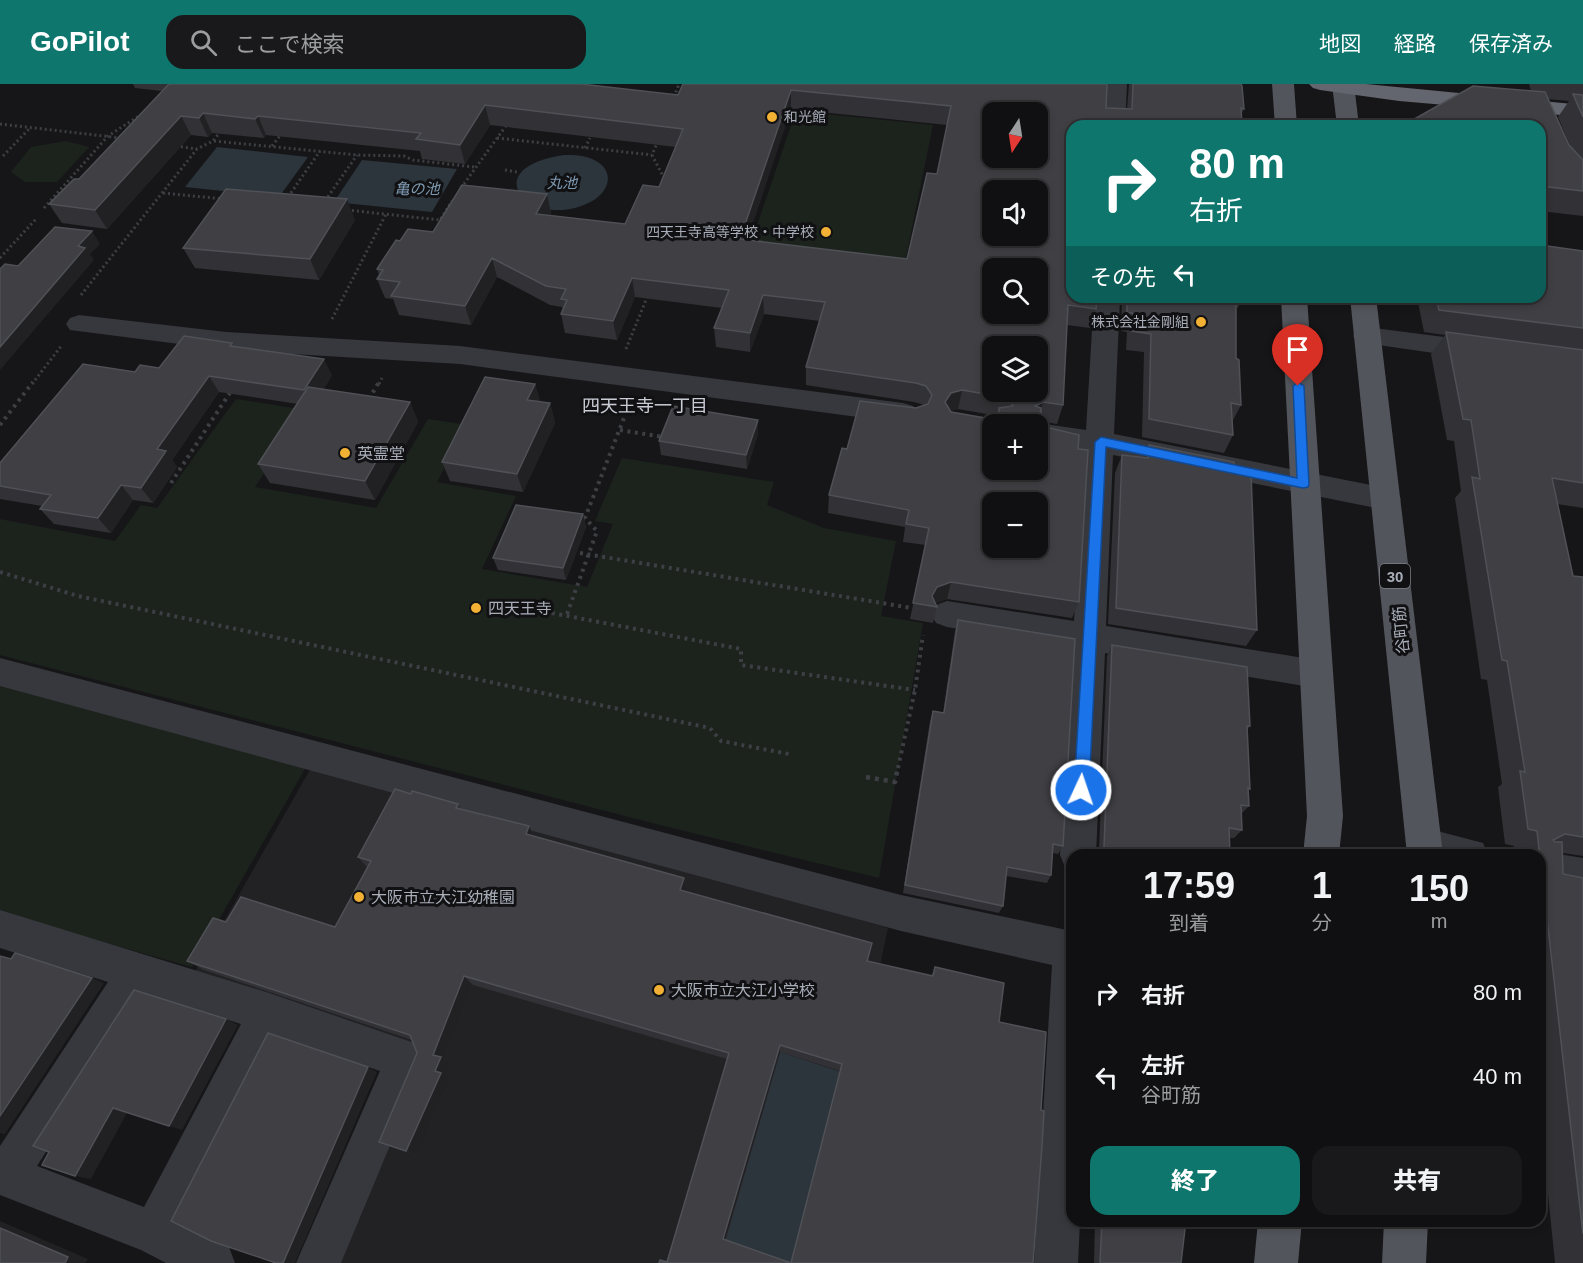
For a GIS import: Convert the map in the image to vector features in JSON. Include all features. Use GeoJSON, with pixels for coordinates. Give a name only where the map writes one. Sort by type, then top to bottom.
{"type":"FeatureCollection","features":[{"type":"Feature","properties":{"kind":"highway"},"geometry":{"type":"LineString","coordinates":[[1320,84],[1538,113],[1583,111]]}},
{"type":"Feature","properties":{"kind":"main road"},"geometry":{"type":"LineString","coordinates":[[1283,84],[1286,120]]}},
{"type":"Feature","properties":{"kind":"main road"},"geometry":{"type":"LineString","coordinates":[[1343,86],[1347,120]]}},
{"type":"Feature","properties":{"kind":"main road"},"geometry":{"type":"LineString","coordinates":[[1294,303],[1303,484],[1325,816],[1322,849]]}},
{"type":"Feature","properties":{"kind":"main road","name":"谷町筋"},"geometry":{"type":"LineString","coordinates":[[1363,303],[1425,849]]}},
{"type":"Feature","properties":{"kind":"main road"},"geometry":{"type":"LineString","coordinates":[[1276,1263],[1279,1227]]}},
{"type":"Feature","properties":{"kind":"main road"},"geometry":{"type":"LineString","coordinates":[[1404,1263],[1406,1227]]}},
{"type":"Feature","properties":{"kind":"street"},"geometry":{"type":"LineString","coordinates":[[1114,120],[1116,84]]}},
{"type":"Feature","properties":{"kind":"street"},"geometry":{"type":"LineString","coordinates":[[1517,84],[1538,113]]}},
{"type":"Feature","properties":{"kind":"street"},"geometry":{"type":"LineString","coordinates":[[1078,849],[1107,303]]}},
{"type":"Feature","properties":{"kind":"street"},"geometry":{"type":"LineString","coordinates":[[79,324],[263,343],[460,355],[628,375],[913,414]]}},
{"type":"Feature","properties":{"kind":"street"},"geometry":{"type":"LineString","coordinates":[[1366,336],[1503,354]]}},
{"type":"Feature","properties":{"kind":"street"},"geometry":{"type":"LineString","coordinates":[[1048,434],[1101,442],[1386,499]]}},
{"type":"Feature","properties":{"kind":"street"},"geometry":{"type":"LineString","coordinates":[[935,623],[1090,637],[1316,674]]}},
{"type":"Feature","properties":{"kind":"street"},"geometry":{"type":"LineString","coordinates":[[0,672],[901,913],[1066,948]]}},
{"type":"Feature","properties":{"kind":"street"},"geometry":{"type":"LineString","coordinates":[[1546,869],[1583,876]]}},
{"type":"Feature","properties":{"kind":"street"},"geometry":{"type":"LineString","coordinates":[[0,929],[138,971],[406,1059],[318,1263]]}},
{"type":"Feature","properties":{"kind":"street"},"geometry":{"type":"LineString","coordinates":[[138,971],[3,1174],[154,1233],[213,1263]]}},
{"type":"Feature","properties":{"kind":"street"},"geometry":{"type":"LineString","coordinates":[[154,1233],[269,1013]]}},
{"type":"Feature","properties":{"kind":"street"},"geometry":{"type":"LineString","coordinates":[[1056,1263],[1066,1067]]}},
{"type":"Feature","properties":{"kind":"path"},"geometry":{"type":"LineString","coordinates":[[672,104],[679,84]]}},
{"type":"Feature","properties":{"kind":"path"},"geometry":{"type":"LineString","coordinates":[[44,208],[108,136],[144,113]]}},
{"type":"Feature","properties":{"kind":"path"},"geometry":{"type":"LineString","coordinates":[[342,210],[440,220],[474,167],[510,120]]}},
{"type":"Feature","properties":{"kind":"path"},"geometry":{"type":"LineString","coordinates":[[0,425],[79,324],[61,320],[197,148],[213,141],[227,124]]}},
{"type":"Feature","properties":{"kind":"path"},"geometry":{"type":"LineString","coordinates":[[1,125],[130,139]]}},
{"type":"Feature","properties":{"kind":"path"},"geometry":{"type":"LineString","coordinates":[[3,156],[30,128]]}},
{"type":"Feature","properties":{"kind":"path"},"geometry":{"type":"LineString","coordinates":[[272,147],[285,130]]}},
{"type":"Feature","properties":{"kind":"path"},"geometry":{"type":"LineString","coordinates":[[660,135],[652,155],[667,184]]}},
{"type":"Feature","properties":{"kind":"path"},"geometry":{"type":"LineString","coordinates":[[497,138],[652,155]]}},
{"type":"Feature","properties":{"kind":"path"},"geometry":{"type":"LineString","coordinates":[[585,148],[590,138]]}},
{"type":"Feature","properties":{"kind":"path"},"geometry":{"type":"LineString","coordinates":[[213,141],[357,155],[404,156],[413,160],[474,167]]}},
{"type":"Feature","properties":{"kind":"path"},"geometry":{"type":"LineString","coordinates":[[175,146],[197,148]]}},
{"type":"Feature","properties":{"kind":"path"},"geometry":{"type":"LineString","coordinates":[[404,156],[409,149]]}},
{"type":"Feature","properties":{"kind":"path"},"geometry":{"type":"LineString","coordinates":[[284,204],[320,151]]}},
{"type":"Feature","properties":{"kind":"path"},"geometry":{"type":"LineString","coordinates":[[320,208],[357,155]]}},
{"type":"Feature","properties":{"kind":"path"},"geometry":{"type":"LineString","coordinates":[[505,170],[517,172]]}},
{"type":"Feature","properties":{"kind":"path"},"geometry":{"type":"LineString","coordinates":[[162,193],[229,199]]}},
{"type":"Feature","properties":{"kind":"path"},"geometry":{"type":"LineString","coordinates":[[317,346],[386,214]]}},
{"type":"Feature","properties":{"kind":"path"},"geometry":{"type":"LineString","coordinates":[[0,258],[36,219]]}},
{"type":"Feature","properties":{"kind":"path"},"geometry":{"type":"LineString","coordinates":[[585,518],[620,430],[628,375],[651,288]]}},
{"type":"Feature","properties":{"kind":"path"},"geometry":{"type":"LineString","coordinates":[[171,483],[263,343]]}},
{"type":"Feature","properties":{"kind":"path"},"geometry":{"type":"LineString","coordinates":[[365,404],[398,352]]}},
{"type":"Feature","properties":{"kind":"path"},"geometry":{"type":"LineString","coordinates":[[620,430],[663,437]]}},
{"type":"Feature","properties":{"kind":"path"},"geometry":{"type":"LineString","coordinates":[[567,614],[597,531],[585,518],[575,516]]}},
{"type":"Feature","properties":{"kind":"path"},"geometry":{"type":"LineString","coordinates":[[580,553],[912,608]]}},
{"type":"Feature","properties":{"kind":"path"},"geometry":{"type":"LineString","coordinates":[[0,572],[88,598],[711,728],[721,741],[789,754]]}},
{"type":"Feature","properties":{"kind":"path"},"geometry":{"type":"LineString","coordinates":[[515,606],[567,614],[741,650],[741,665],[915,690]]}},
{"type":"Feature","properties":{"kind":"path"},"geometry":{"type":"LineString","coordinates":[[866,777],[896,782],[915,690],[935,623]]}},
{"type":"Feature","properties":{"kind":"shaded area"},"geometry":{"type":"Polygon","coordinates":[[[796,111],[933,125],[905,262],[751,243],[796,111]]]}},
{"type":"Feature","properties":{"kind":"shaded area"},"geometry":{"type":"Polygon","coordinates":[[[66,141],[89,147],[57,182],[25,182],[11,172],[31,147],[66,141]]]}},
{"type":"Feature","properties":{"kind":"shaded area"},"geometry":{"type":"Polygon","coordinates":[[[236,399],[305,410],[255,487],[376,508],[428,419],[468,425],[437,482],[516,496],[482,569],[587,587],[613,524],[595,521],[622,458],[774,482],[767,505],[824,528],[896,541],[881,616],[923,623],[879,878],[660,825],[0,655],[0,519],[115,541],[141,505],[157,508],[236,399]]]}},
{"type":"Feature","properties":{"kind":"shaded area"},"geometry":{"type":"Polygon","coordinates":[[[0,685],[306,767],[192,967],[0,913],[0,685]]]}},
{"type":"Feature","properties":{"kind":"shaded area","name":"大阪市立大江小学校"},"geometry":{"type":"Polygon","coordinates":[[[312,766],[511,819],[888,928],[816,1263],[333,1263],[419,1052],[194,974],[312,766]]]}},
{"type":"Feature","properties":{"kind":"water"},"geometry":{"type":"Polygon","coordinates":[[[217,147],[308,157],[279,197],[185,187],[217,147]]]}},
{"type":"Feature","properties":{"kind":"water","name":"丸池"},"geometry":{"type":"Polygon","coordinates":[[[564,155],[588,158],[602,165],[606,170],[608,181],[604,191],[594,200],[572,209],[551,210],[534,205],[522,196],[517,185],[521,173],[536,162],[564,155]]]}},
{"type":"Feature","properties":{"kind":"water","name":"亀の池"},"geometry":{"type":"Polygon","coordinates":[[[362,160],[457,169],[432,212],[334,202],[362,160]]]}},
{"type":"Feature","properties":{"kind":"water"},"geometry":{"type":"Polygon","coordinates":[[[780,1052],[841,1072],[791,1263],[725,1241],[780,1052]]]}},
{"type":"Feature","properties":{"kind":"building"},"geometry":{"type":"Polygon","coordinates":[[[169,84],[581,84],[678,95],[683,84],[1107,84],[1106,108],[1132,109],[1133,84],[1241,84],[1242,86],[1244,109],[1241,108],[1242,120],[1066,120],[1066,303],[1096,303],[1096,309],[1068,305],[1063,405],[1043,402],[1048,402],[1048,336],[982,336],[982,393],[962,390],[951,393],[945,402],[951,412],[982,417],[982,480],[1048,480],[1048,428],[1079,435],[1078,449],[1088,450],[1079,602],[951,582],[937,587],[932,596],[937,607],[913,603],[929,528],[906,524],[909,510],[829,495],[842,448],[847,449],[860,401],[916,408],[928,404],[932,395],[926,386],[916,383],[806,367],[825,302],[763,295],[750,333],[714,328],[729,290],[632,278],[613,321],[561,314],[567,300],[561,299],[566,289],[546,286],[492,258],[465,306],[391,296],[400,282],[377,279],[383,270],[377,269],[396,240],[400,241],[408,229],[433,232],[462,185],[547,194],[536,214],[625,224],[643,185],[659,187],[683,129],[485,105],[460,145],[416,139],[421,133],[258,116],[255,119],[203,113],[199,118],[181,116],[95,210],[49,204],[74,179],[79,179],[169,84]],[[791,90],[740,239],[907,259],[927,173],[937,174],[951,106],[791,90]]]}},
{"type":"Feature","properties":{"kind":"building"},"geometry":{"type":"Polygon","coordinates":[[[1473,86],[1545,92],[1569,145],[1583,160],[1583,191],[1546,187],[1546,120],[1413,120],[1473,86]]]}},
{"type":"Feature","properties":{"kind":"building"},"geometry":{"type":"Polygon","coordinates":[[[1573,94],[1583,95],[1583,117],[1573,94]]]}},
{"type":"Feature","properties":{"kind":"building"},"geometry":{"type":"Polygon","coordinates":[[[226,189],[347,199],[310,259],[183,248],[226,189]]]}},
{"type":"Feature","properties":{"kind":"building"},"geometry":{"type":"Polygon","coordinates":[[[55,227],[92,231],[78,246],[85,248],[0,347],[0,269],[5,264],[18,266],[55,227]]]}},
{"type":"Feature","properties":{"kind":"building"},"geometry":{"type":"Polygon","coordinates":[[[1546,246],[1583,251],[1583,328],[1439,310],[1437,303],[1546,303],[1546,246]]]}},
{"type":"Feature","properties":{"kind":"building"},"geometry":{"type":"Polygon","coordinates":[[[1127,303],[1236,303],[1236,358],[1239,360],[1241,405],[1231,403],[1233,435],[1149,419],[1151,334],[1132,331],[1133,313],[1127,313],[1127,303]]]}},
{"type":"Feature","properties":{"kind":"building"},"geometry":{"type":"Polygon","coordinates":[[[1446,332],[1583,350],[1583,483],[1552,478],[1573,576],[1583,577],[1583,837],[1565,834],[1553,840],[1562,842],[1563,874],[1583,878],[1583,1234],[1546,910],[1546,849],[1539,849],[1537,831],[1528,829],[1520,771],[1525,772],[1507,661],[1502,660],[1472,477],[1480,479],[1471,420],[1463,419],[1446,332]]]}},
{"type":"Feature","properties":{"kind":"building"},"geometry":{"type":"Polygon","coordinates":[[[184,336],[232,343],[230,346],[324,359],[304,390],[209,376],[157,449],[166,451],[141,488],[121,485],[98,518],[40,509],[51,495],[0,486],[0,463],[83,364],[135,372],[140,365],[159,368],[184,336]]]}},
{"type":"Feature","properties":{"kind":"building"},"geometry":{"type":"Polygon","coordinates":[[[485,377],[535,384],[527,400],[550,403],[517,474],[442,462],[485,377]]]}},
{"type":"Feature","properties":{"kind":"building","name":"英霊堂"},"geometry":{"type":"Polygon","coordinates":[[[308,387],[410,402],[365,481],[258,464],[308,387]]]}},
{"type":"Feature","properties":{"kind":"building"},"geometry":{"type":"Polygon","coordinates":[[[1010,402],[1043,402],[1035,406],[1041,408],[1041,414],[999,414],[999,408],[1013,406],[1010,402]]]}},
{"type":"Feature","properties":{"kind":"building"},"geometry":{"type":"Polygon","coordinates":[[[673,406],[758,420],[746,455],[659,441],[673,406]]]}},
{"type":"Feature","properties":{"kind":"building"},"geometry":{"type":"Polygon","coordinates":[[[1149,445],[1234,462],[1234,471],[1251,473],[1257,630],[1116,608],[1122,455],[1148,458],[1149,445]]]}},
{"type":"Feature","properties":{"kind":"building"},"geometry":{"type":"Polygon","coordinates":[[[516,505],[583,514],[563,568],[493,558],[516,505]]]}},
{"type":"Feature","properties":{"kind":"building"},"geometry":{"type":"Polygon","coordinates":[[[958,620],[1075,639],[1063,846],[1053,844],[1051,875],[1007,867],[1003,906],[905,885],[933,711],[944,713],[958,620]]]}},
{"type":"Feature","properties":{"kind":"building"},"geometry":{"type":"Polygon","coordinates":[[[1112,645],[1247,667],[1250,726],[1247,726],[1249,806],[1241,805],[1242,830],[1229,828],[1230,849],[1101,849],[1104,847],[1112,645]]]}},
{"type":"Feature","properties":{"kind":"building"},"geometry":{"type":"Polygon","coordinates":[[[395,789],[411,794],[412,791],[458,804],[456,808],[529,826],[526,834],[684,878],[680,890],[872,943],[867,961],[933,976],[935,967],[1004,983],[999,1022],[1046,1032],[1041,1110],[1044,1111],[1033,1263],[791,1263],[659,1263],[660,1260],[667,1262],[729,1053],[464,976],[433,1055],[441,1057],[435,1071],[441,1073],[406,1151],[379,1142],[417,1053],[410,1035],[187,961],[213,918],[226,922],[241,897],[335,927],[371,861],[358,857],[395,789]],[[780,1045],[723,1239],[791,1263],[842,1064],[780,1045]]]}},
{"type":"Feature","properties":{"kind":"building"},"geometry":{"type":"Polygon","coordinates":[[[15,953],[92,978],[0,1116],[0,956],[11,959],[15,953]]]}},
{"type":"Feature","properties":{"kind":"building"},"geometry":{"type":"Polygon","coordinates":[[[134,990],[226,1019],[169,1126],[113,1108],[75,1176],[42,1165],[49,1152],[33,1146],[134,990]]]}},
{"type":"Feature","properties":{"kind":"building"},"geometry":{"type":"Polygon","coordinates":[[[268,1033],[368,1067],[283,1263],[276,1263],[211,1241],[171,1221],[268,1033]]]}},
{"type":"Feature","properties":{"kind":"building"},"geometry":{"type":"Polygon","coordinates":[[[1102,1227],[1186,1227],[1181,1263],[1100,1263],[1102,1227]]]}},
{"type":"Feature","properties":{"kind":"building"},"geometry":{"type":"Polygon","coordinates":[[[0,1228],[68,1257],[65,1263],[0,1263],[0,1228]]]}},
{"type":"Feature","properties":{"kind":"place","name":"和光館"},"geometry":{"type":"Point","coordinates":[772,117]}},
{"type":"Feature","properties":{"kind":"place","name":"四天王寺高等学校・中学校"},"geometry":{"type":"Point","coordinates":[826,232]}},
{"type":"Feature","properties":{"kind":"place","name":"株式会社金剛組"},"geometry":{"type":"Point","coordinates":[1201,322]}},
{"type":"Feature","properties":{"kind":"place","name":"英霊堂"},"geometry":{"type":"Point","coordinates":[345,453]}},
{"type":"Feature","properties":{"kind":"place","name":"四天王寺"},"geometry":{"type":"Point","coordinates":[476,608]}},
{"type":"Feature","properties":{"kind":"place","name":"大阪市立大江幼稚園"},"geometry":{"type":"Point","coordinates":[359,897]}},
{"type":"Feature","properties":{"kind":"place","name":"大阪市立大江小学校"},"geometry":{"type":"Point","coordinates":[659,990]}},
{"type":"Feature","properties":{"kind":"district","name":"四天王寺一丁目"},"geometry":{"type":"Point","coordinates":[645,406]}},
{"type":"Feature","properties":{"kind":"route"},"geometry":{"type":"LineString","coordinates":[[1081,790],[1101,442],[1303,484],[1298,386]]}}]}
